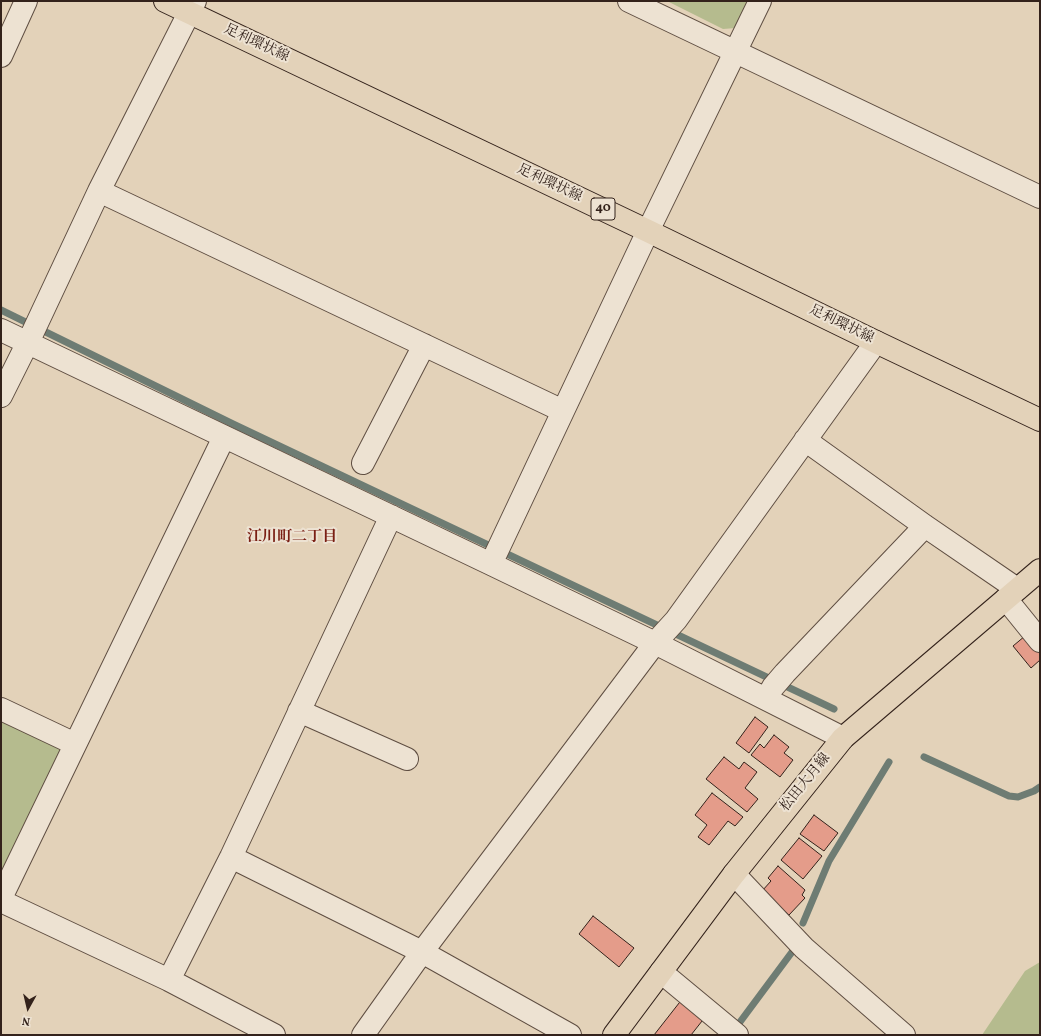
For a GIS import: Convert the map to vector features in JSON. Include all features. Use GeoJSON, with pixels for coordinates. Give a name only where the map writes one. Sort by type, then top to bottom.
{"type":"FeatureCollection","features":[{"type":"Feature","properties":{"kind":"main road","name":"足利環状線"},"geometry":{"type":"LineString","coordinates":[[165,1],[192,7],[648,231],[1040,420]]}},
{"type":"Feature","properties":{"kind":"main road","name":"松田大月線"},"geometry":{"type":"LineString","coordinates":[[614,1035],[734,874],[843,738],[1040,570]]}},
{"type":"Feature","properties":{"kind":"street"},"geometry":{"type":"LineString","coordinates":[[1,56],[26,1]]}},
{"type":"Feature","properties":{"kind":"street"},"geometry":{"type":"LineString","coordinates":[[629,1],[1040,197]]}},
{"type":"Feature","properties":{"kind":"street"},"geometry":{"type":"LineString","coordinates":[[496,553],[648,231],[760,1]]}},
{"type":"Feature","properties":{"kind":"street"},"geometry":{"type":"LineString","coordinates":[[1,396],[99,191],[192,7]]}},
{"type":"Feature","properties":{"kind":"street"},"geometry":{"type":"LineString","coordinates":[[99,191],[563,411]]}},
{"type":"Feature","properties":{"kind":"street"},"geometry":{"type":"LineString","coordinates":[[1,330],[33,331],[224,437],[391,516],[496,553],[658,640],[774,686],[843,738]]}},
{"type":"Feature","properties":{"kind":"street"},"geometry":{"type":"LineString","coordinates":[[362,1035],[422,952],[658,640],[676,620],[876,342]]}},
{"type":"Feature","properties":{"kind":"street"},"geometry":{"type":"LineString","coordinates":[[363,463],[424,345]]}},
{"type":"Feature","properties":{"kind":"street"},"geometry":{"type":"LineString","coordinates":[[224,437],[1,899],[169,980],[274,1035]]}},
{"type":"Feature","properties":{"kind":"street"},"geometry":{"type":"LineString","coordinates":[[805,440],[925,526],[1012,594],[1040,640]]}},
{"type":"Feature","properties":{"kind":"street"},"geometry":{"type":"LineString","coordinates":[[169,980],[231,857],[391,516]]}},
{"type":"Feature","properties":{"kind":"street"},"geometry":{"type":"LineString","coordinates":[[774,686],[925,526]]}},
{"type":"Feature","properties":{"kind":"street"},"geometry":{"type":"LineString","coordinates":[[1,709],[75,744]]}},
{"type":"Feature","properties":{"kind":"street"},"geometry":{"type":"LineString","coordinates":[[300,711],[407,759]]}},
{"type":"Feature","properties":{"kind":"street"},"geometry":{"type":"LineString","coordinates":[[231,857],[422,952],[570,1035]]}},
{"type":"Feature","properties":{"kind":"street"},"geometry":{"type":"LineString","coordinates":[[734,874],[804,948],[904,1035]]}},
{"type":"Feature","properties":{"kind":"street"},"geometry":{"type":"LineString","coordinates":[[661,972],[737,1035]]}},
{"type":"Feature","properties":{"kind":"green space"},"geometry":{"type":"Polygon","coordinates":[[[667,1],[749,1],[736,28],[723,29],[667,1]]]}},
{"type":"Feature","properties":{"kind":"green space"},"geometry":{"type":"Polygon","coordinates":[[[1,703],[67,749],[1,878],[1,703]]]}},
{"type":"Feature","properties":{"kind":"green space"},"geometry":{"type":"Polygon","coordinates":[[[1040,962],[1040,1035],[982,1035],[1025,971],[1040,962]]]}},
{"type":"Feature","properties":{"kind":"building"},"geometry":{"type":"Polygon","coordinates":[[[1025,636],[1040,654],[1040,660],[1031,668],[1013,646],[1025,636]]]}},
{"type":"Feature","properties":{"kind":"building"},"geometry":{"type":"Polygon","coordinates":[[[755,717],[768,727],[749,753],[736,743],[755,717]]]}},
{"type":"Feature","properties":{"kind":"building"},"geometry":{"type":"Polygon","coordinates":[[[774,735],[789,747],[784,753],[793,760],[780,777],[751,755],[760,744],[764,748],[774,735]]]}},
{"type":"Feature","properties":{"kind":"building"},"geometry":{"type":"Polygon","coordinates":[[[724,757],[739,769],[744,762],[757,772],[745,788],[758,799],[747,812],[706,779],[724,757]]]}},
{"type":"Feature","properties":{"kind":"building"},"geometry":{"type":"Polygon","coordinates":[[[712,793],[743,817],[735,826],[728,821],[709,845],[698,837],[707,825],[695,815],[712,793]]]}},
{"type":"Feature","properties":{"kind":"building"},"geometry":{"type":"Polygon","coordinates":[[[814,815],[838,833],[824,851],[800,834],[814,815]]]}},
{"type":"Feature","properties":{"kind":"building"},"geometry":{"type":"Polygon","coordinates":[[[799,838],[822,856],[803,879],[781,860],[799,838]]]}},
{"type":"Feature","properties":{"kind":"building"},"geometry":{"type":"Polygon","coordinates":[[[778,866],[805,890],[802,895],[805,898],[789,915],[762,891],[771,881],[768,878],[778,866]]]}},
{"type":"Feature","properties":{"kind":"building"},"geometry":{"type":"Polygon","coordinates":[[[593,916],[634,948],[619,967],[579,934],[593,916]]]}},
{"type":"Feature","properties":{"kind":"building"},"geometry":{"type":"Polygon","coordinates":[[[683,998],[706,1016],[691,1035],[654,1035],[683,998]]]}},
{"type":"Feature","properties":{"kind":"waterway"},"geometry":{"type":"LineString","coordinates":[[1,310],[233,424],[834,709]]}},
{"type":"Feature","properties":{"kind":"waterway"},"geometry":{"type":"LineString","coordinates":[[924,757],[1009,796],[1018,797],[1040,787]]}},
{"type":"Feature","properties":{"kind":"waterway"},"geometry":{"type":"LineString","coordinates":[[803,923],[829,861],[889,762]]}},
{"type":"Feature","properties":{"kind":"waterway"},"geometry":{"type":"LineString","coordinates":[[740,1022],[795,948]]}},
{"type":"Feature","properties":{"kind":"district","name":"江川町二丁目"},"geometry":{"type":"Point","coordinates":[292,538]}}]}
